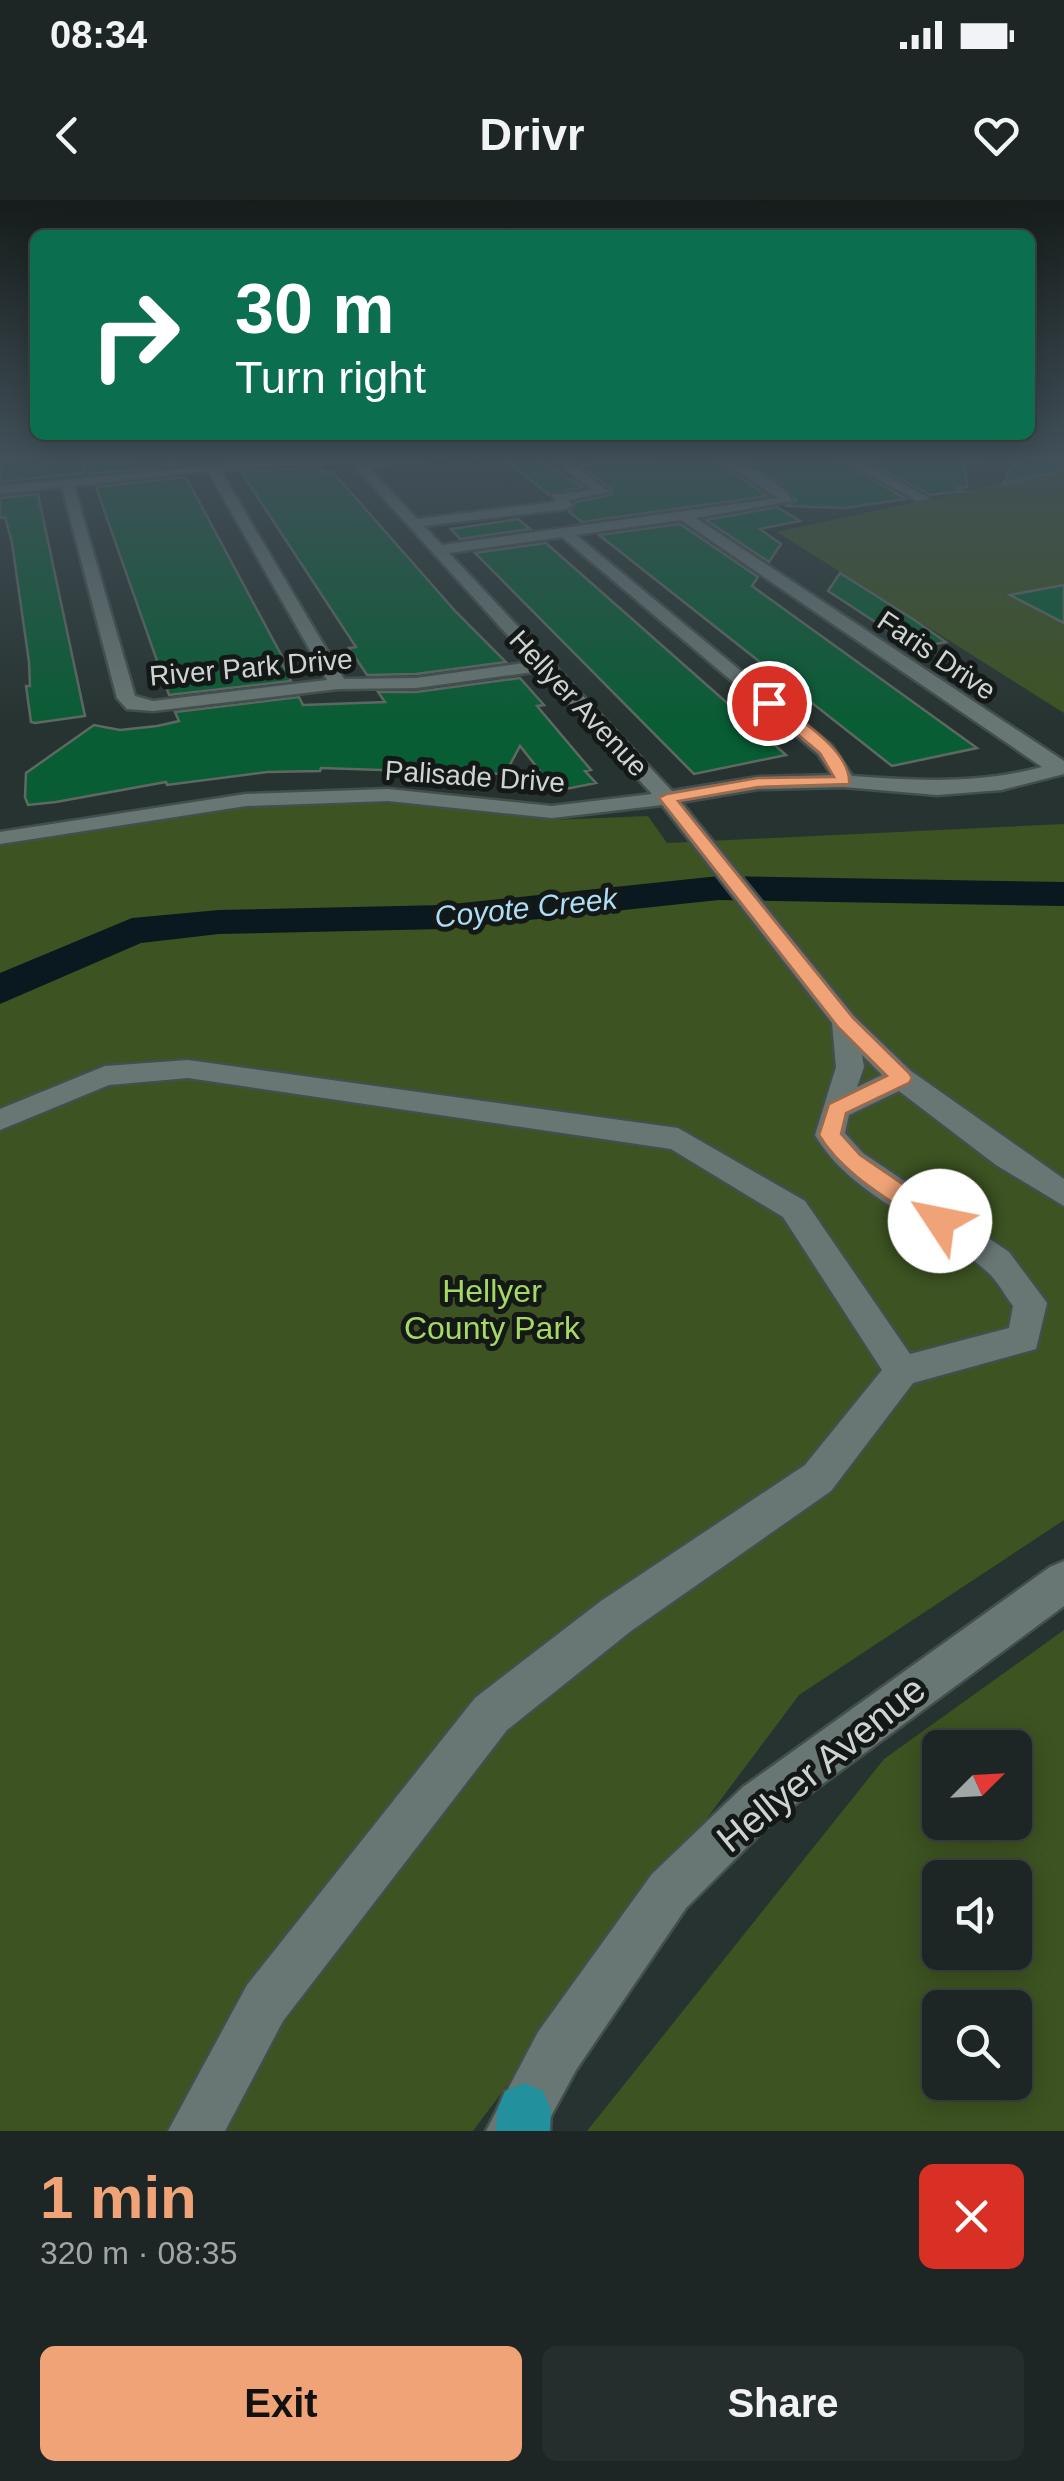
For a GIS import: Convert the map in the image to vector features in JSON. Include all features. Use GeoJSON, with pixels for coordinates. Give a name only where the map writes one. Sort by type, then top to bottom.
{"type":"FeatureCollection","features":[{"type":"Feature","properties":{"kind":"street","name":"River Park Drive"},"geometry":{"type":"LineString","coordinates":[[84,547],[126,698],[133,704],[153,706],[338,684],[416,683],[545,665]]}},
{"type":"Feature","properties":{"kind":"street"},"geometry":{"type":"LineString","coordinates":[[259,547],[338,684]]}},
{"type":"Feature","properties":{"kind":"street","name":"Hellyer Avenue"},"geometry":{"type":"LineString","coordinates":[[435,547],[667,798],[846,1022],[901,1078],[1064,1194]]}},
{"type":"Feature","properties":{"kind":"street"},"geometry":{"type":"LineString","coordinates":[[438,550],[460,547]]}},
{"type":"Feature","properties":{"kind":"street"},"geometry":{"type":"LineString","coordinates":[[583,547],[825,750],[839,766],[844,781]]}},
{"type":"Feature","properties":{"kind":"street","name":"Faris Drive"},"geometry":{"type":"LineString","coordinates":[[731,547],[1061,768]]}},
{"type":"Feature","properties":{"kind":"street","name":"Palisade Drive"},"geometry":{"type":"LineString","coordinates":[[0,838],[196,806],[297,796],[388,795],[552,812],[600,810],[758,783],[844,781],[937,789],[1001,784],[1061,768]]}},
{"type":"Feature","properties":{"kind":"street"},"geometry":{"type":"LineString","coordinates":[[196,2131],[266,2004],[490,1714],[616,1616],[818,1478],[902,1371],[1024,1339],[1030,1303],[998,1262],[852,1161],[830,1135],[850,1067],[846,1022]]}},
{"type":"Feature","properties":{"kind":"street"},"geometry":{"type":"LineString","coordinates":[[0,1120],[106,1076],[188,1070],[678,1139],[794,1209],[902,1371]]}},
{"type":"Feature","properties":{"kind":"street"},"geometry":{"type":"LineString","coordinates":[[836,1109],[901,1078]]}},
{"type":"Feature","properties":{"kind":"street","name":"Hellyer Avenue"},"geometry":{"type":"LineString","coordinates":[[520,2124],[557,2051],[669,1892],[759,1803],[1064,1581]]}},
{"type":"Feature","properties":{"kind":"green space"},"geometry":{"type":"Polygon","coordinates":[[[801,547],[1064,547],[1064,713],[801,547]]]}},
{"type":"Feature","properties":{"kind":"green space","name":"Hellyer County Park"},"geometry":{"type":"Polygon","coordinates":[[[315,801],[446,806],[551,820],[648,816],[667,843],[1064,824],[1064,1520],[799,1695],[473,2131],[0,2131],[0,844],[196,812],[315,801]]]}},
{"type":"Feature","properties":{"kind":"green space"},"geometry":{"type":"Polygon","coordinates":[[[1064,1630],[1064,2131],[587,2131],[884,1759],[922,1732],[922,1840],[1032,1840],[1032,1730],[924,1730],[1064,1630]]]}},
{"type":"Feature","properties":{"kind":"building"},"geometry":{"type":"Polygon","coordinates":[[[13,547],[49,547],[85,716],[31,722],[26,686],[30,686],[13,547]]]}},
{"type":"Feature","properties":{"kind":"building"},"geometry":{"type":"Polygon","coordinates":[[[117,547],[224,547],[285,662],[282,663],[291,681],[169,695],[117,547]]]}},
{"type":"Feature","properties":{"kind":"building"},"geometry":{"type":"Polygon","coordinates":[[[290,547],[399,547],[506,662],[416,674],[367,675],[349,648],[356,647],[290,547]]]}},
{"type":"Feature","properties":{"kind":"building"},"geometry":{"type":"Polygon","coordinates":[[[551,547],[786,755],[694,774],[475,553],[551,547]]]}},
{"type":"Feature","properties":{"kind":"building"},"geometry":{"type":"Polygon","coordinates":[[[614,547],[714,547],[758,577],[752,586],[977,748],[892,766],[614,547]]]}},
{"type":"Feature","properties":{"kind":"building"},"geometry":{"type":"Polygon","coordinates":[[[747,547],[779,547],[769,562],[747,547]]]}},
{"type":"Feature","properties":{"kind":"building"},"geometry":{"type":"Polygon","coordinates":[[[840,573],[946,642],[915,648],[828,591],[840,573]]]}},
{"type":"Feature","properties":{"kind":"building"},"geometry":{"type":"Polygon","coordinates":[[[1064,585],[1064,623],[1010,595],[1064,585]]]}},
{"type":"Feature","properties":{"kind":"building"},"geometry":{"type":"Polygon","coordinates":[[[520,678],[544,705],[537,706],[591,770],[585,771],[596,783],[556,791],[520,746],[505,774],[321,768],[167,785],[166,782],[28,805],[25,797],[26,773],[94,725],[120,730],[157,726],[179,721],[175,712],[299,697],[303,705],[385,702],[378,692],[416,692],[520,678]]]}},
{"type":"Feature","properties":{"kind":"waterway","name":"Coyote Creek"},"geometry":{"type":"LineString","coordinates":[[0,990],[132,931],[219,922],[443,917],[719,888],[1064,894]]}},
{"type":"Feature","properties":{"kind":"route"},"geometry":{"type":"LineString","coordinates":[[769,703],[825,750],[839,766],[844,781],[758,783],[667,798],[846,1022],[901,1078],[836,1109],[830,1135],[852,1161],[940,1221]]}}]}
